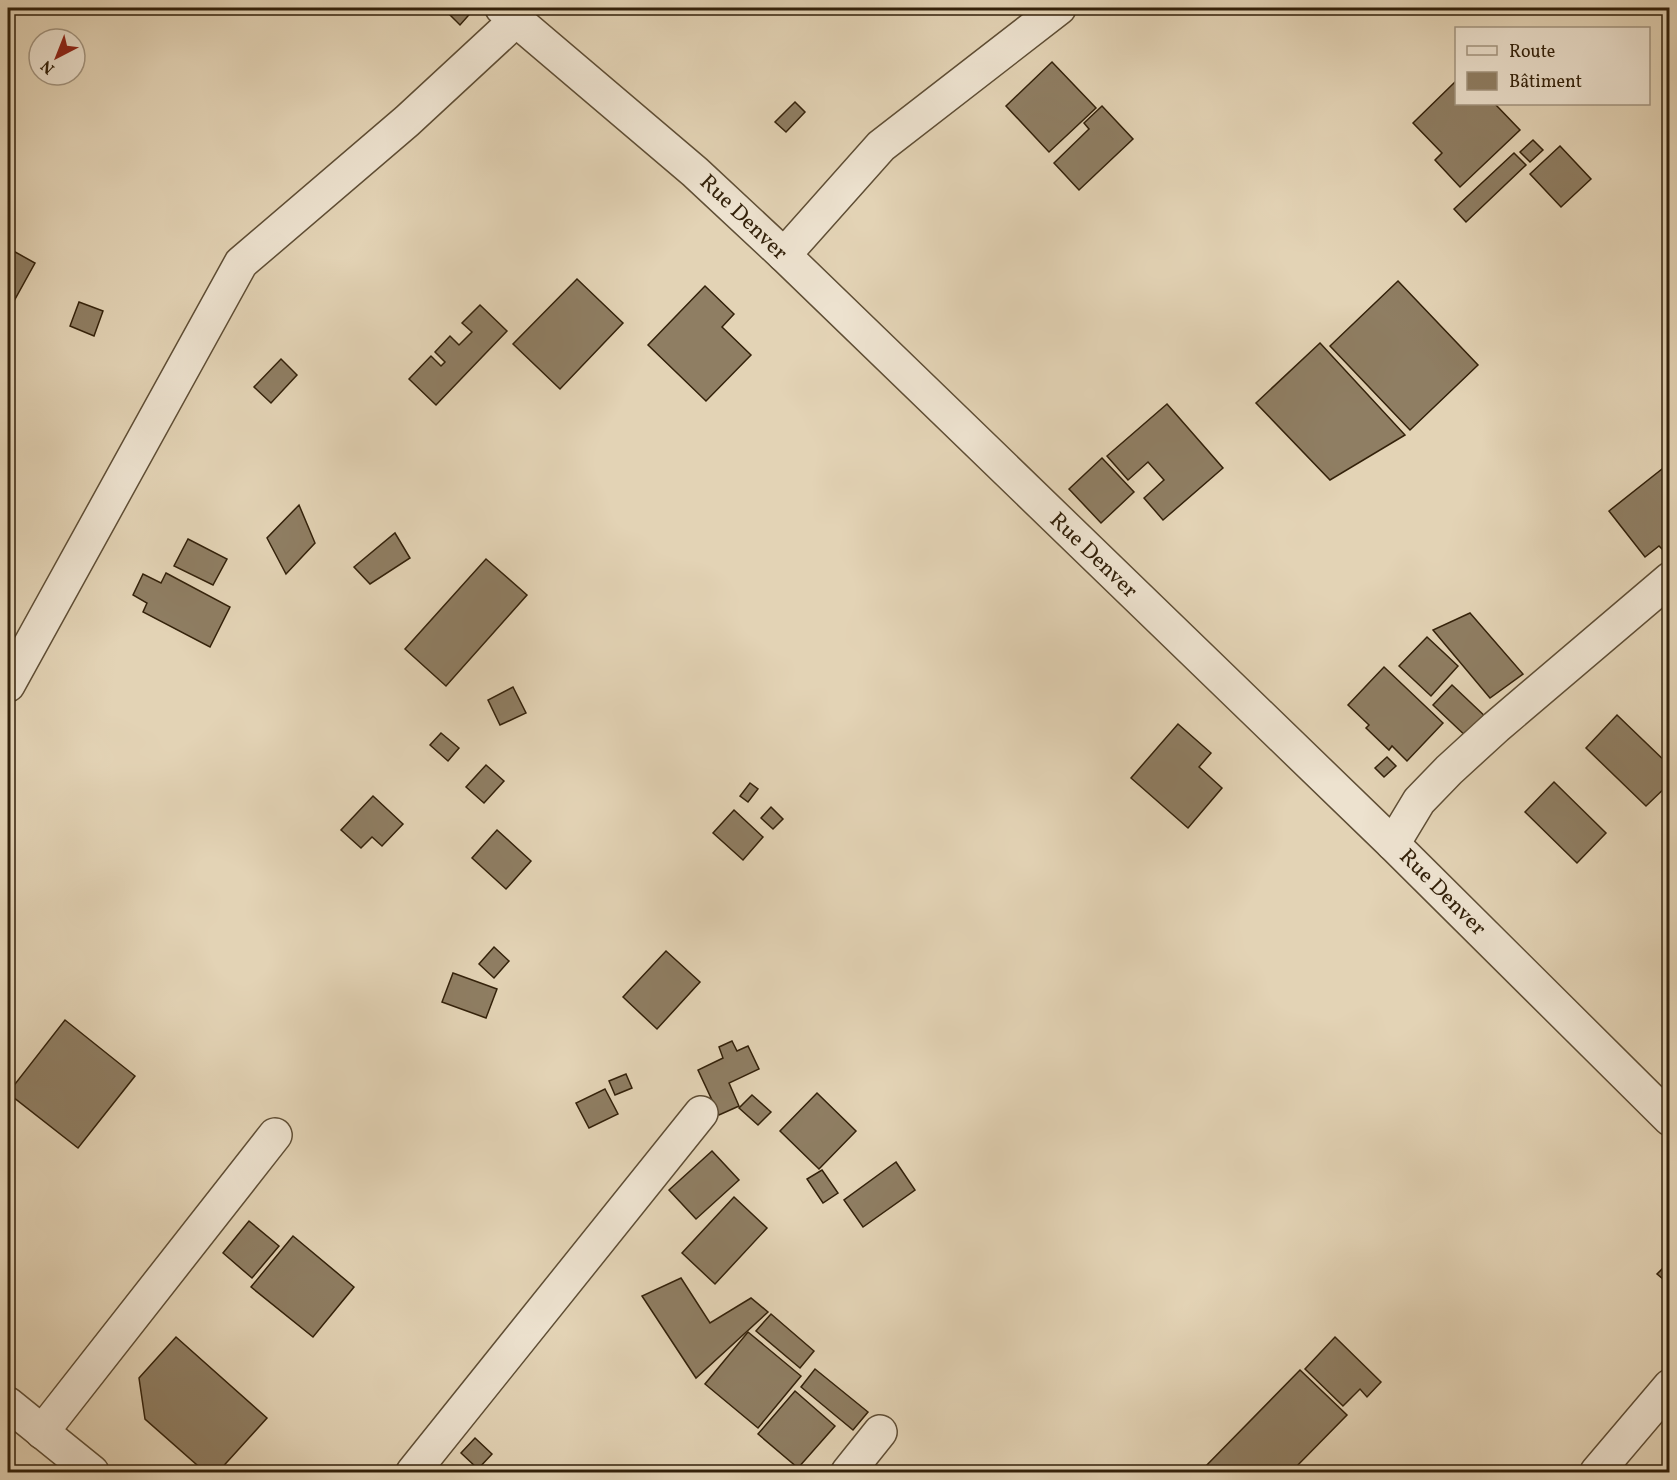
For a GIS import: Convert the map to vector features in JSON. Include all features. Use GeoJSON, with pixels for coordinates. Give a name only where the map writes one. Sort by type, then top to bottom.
{"type":"FeatureCollection","features":[{"type":"Feature","properties":{"kind":"street"},"geometry":{"type":"LineString","coordinates":[[784,255],[881,146],[1059,8]]}},
{"type":"Feature","properties":{"kind":"street"},"geometry":{"type":"LineString","coordinates":[[8,685],[241,263],[406,121],[508,14]]}},
{"type":"Feature","properties":{"kind":"street","name":"Rue Denver"},"geometry":{"type":"LineString","coordinates":[[508,14],[695,172],[784,255],[1393,844],[1670,1119]]}},
{"type":"Feature","properties":{"kind":"street"},"geometry":{"type":"LineString","coordinates":[[1393,844],[1419,801],[1449,770],[1496,727],[1670,579]]}},
{"type":"Feature","properties":{"kind":"street"},"geometry":{"type":"LineString","coordinates":[[413,1473],[701,1113]]}},
{"type":"Feature","properties":{"kind":"street"},"geometry":{"type":"LineString","coordinates":[[42,1432],[275,1135]]}},
{"type":"Feature","properties":{"kind":"street"},"geometry":{"type":"LineString","coordinates":[[1597,1473],[1670,1386]]}},
{"type":"Feature","properties":{"kind":"street"},"geometry":{"type":"LineString","coordinates":[[8,1404],[93,1473]]}},
{"type":"Feature","properties":{"kind":"street"},"geometry":{"type":"LineString","coordinates":[[848,1473],[880,1432]]}},
{"type":"Feature","properties":{"kind":"building"},"geometry":{"type":"Polygon","coordinates":[[[447,8],[475,8],[460,25],[445,10],[447,8]]]}},
{"type":"Feature","properties":{"kind":"building"},"geometry":{"type":"Polygon","coordinates":[[[1052,62],[1096,108],[1049,152],[1006,106],[1052,62]]]}},
{"type":"Feature","properties":{"kind":"building"},"geometry":{"type":"Polygon","coordinates":[[[1455,82],[1455,105],[1496,105],[1520,130],[1460,187],[1435,160],[1442,153],[1413,123],[1455,82]]]}},
{"type":"Feature","properties":{"kind":"building"},"geometry":{"type":"Polygon","coordinates":[[[795,102],[805,112],[786,132],[775,122],[795,102]]]}},
{"type":"Feature","properties":{"kind":"building"},"geometry":{"type":"Polygon","coordinates":[[[1102,106],[1133,139],[1079,190],[1054,163],[1089,129],[1084,123],[1102,106]]]}},
{"type":"Feature","properties":{"kind":"building"},"geometry":{"type":"Polygon","coordinates":[[[1533,140],[1543,150],[1530,162],[1520,152],[1533,140]]]}},
{"type":"Feature","properties":{"kind":"building"},"geometry":{"type":"Polygon","coordinates":[[[1560,146],[1591,179],[1561,207],[1530,174],[1560,146]]]}},
{"type":"Feature","properties":{"kind":"building"},"geometry":{"type":"Polygon","coordinates":[[[1514,153],[1526,165],[1466,222],[1454,209],[1514,153]]]}},
{"type":"Feature","properties":{"kind":"building"},"geometry":{"type":"Polygon","coordinates":[[[8,248],[35,263],[9,310],[8,309],[8,248]]]}},
{"type":"Feature","properties":{"kind":"building"},"geometry":{"type":"Polygon","coordinates":[[[577,279],[623,323],[560,389],[513,344],[577,279]]]}},
{"type":"Feature","properties":{"kind":"building"},"geometry":{"type":"Polygon","coordinates":[[[1398,281],[1478,365],[1410,430],[1330,346],[1398,281]]]}},
{"type":"Feature","properties":{"kind":"building"},"geometry":{"type":"Polygon","coordinates":[[[705,286],[734,314],[722,327],[751,355],[706,401],[648,345],[705,286]]]}},
{"type":"Feature","properties":{"kind":"building"},"geometry":{"type":"Polygon","coordinates":[[[79,302],[103,311],[94,336],[70,326],[79,302]]]}},
{"type":"Feature","properties":{"kind":"building"},"geometry":{"type":"Polygon","coordinates":[[[480,305],[507,331],[436,405],[409,379],[431,356],[441,366],[445,362],[435,352],[450,336],[459,345],[472,332],[462,323],[480,305]]]}},
{"type":"Feature","properties":{"kind":"building"},"geometry":{"type":"Polygon","coordinates":[[[1320,343],[1405,435],[1330,480],[1256,403],[1320,343]]]}},
{"type":"Feature","properties":{"kind":"building"},"geometry":{"type":"Polygon","coordinates":[[[281,359],[297,375],[271,403],[254,387],[281,359]]]}},
{"type":"Feature","properties":{"kind":"building"},"geometry":{"type":"Polygon","coordinates":[[[1167,404],[1223,468],[1163,520],[1144,498],[1164,480],[1148,462],[1128,480],[1107,456],[1167,404]]]}},
{"type":"Feature","properties":{"kind":"building"},"geometry":{"type":"Polygon","coordinates":[[[1102,458],[1134,492],[1101,523],[1069,489],[1102,458]]]}},
{"type":"Feature","properties":{"kind":"building"},"geometry":{"type":"Polygon","coordinates":[[[1662,469],[1670,478],[1670,557],[1659,546],[1645,557],[1609,511],[1662,469]]]}},
{"type":"Feature","properties":{"kind":"building"},"geometry":{"type":"Polygon","coordinates":[[[299,505],[315,543],[286,574],[267,538],[299,505]]]}},
{"type":"Feature","properties":{"kind":"building"},"geometry":{"type":"Polygon","coordinates":[[[395,533],[410,558],[370,584],[354,567],[395,533]]]}},
{"type":"Feature","properties":{"kind":"building"},"geometry":{"type":"Polygon","coordinates":[[[188,539],[227,559],[213,585],[174,566],[188,539]]]}},
{"type":"Feature","properties":{"kind":"building"},"geometry":{"type":"Polygon","coordinates":[[[486,559],[527,595],[446,686],[405,649],[486,559]]]}},
{"type":"Feature","properties":{"kind":"building"},"geometry":{"type":"Polygon","coordinates":[[[166,573],[230,607],[210,647],[143,612],[147,603],[133,595],[143,574],[161,583],[166,573]]]}},
{"type":"Feature","properties":{"kind":"building"},"geometry":{"type":"Polygon","coordinates":[[[1470,613],[1523,674],[1490,698],[1433,630],[1470,613]]]}},
{"type":"Feature","properties":{"kind":"building"},"geometry":{"type":"Polygon","coordinates":[[[1427,637],[1458,666],[1431,696],[1399,666],[1427,637]]]}},
{"type":"Feature","properties":{"kind":"building"},"geometry":{"type":"Polygon","coordinates":[[[1384,667],[1443,723],[1407,761],[1392,746],[1389,750],[1366,728],[1369,725],[1348,705],[1384,667]]]}},
{"type":"Feature","properties":{"kind":"building"},"geometry":{"type":"Polygon","coordinates":[[[1452,685],[1489,720],[1470,740],[1433,705],[1452,685]]]}},
{"type":"Feature","properties":{"kind":"building"},"geometry":{"type":"Polygon","coordinates":[[[513,687],[526,713],[500,725],[488,700],[513,687]]]}},
{"type":"Feature","properties":{"kind":"building"},"geometry":{"type":"Polygon","coordinates":[[[1617,715],[1670,766],[1670,783],[1646,806],[1586,748],[1617,715]]]}},
{"type":"Feature","properties":{"kind":"building"},"geometry":{"type":"Polygon","coordinates":[[[1178,724],[1211,753],[1199,767],[1222,788],[1188,828],[1131,778],[1178,724]]]}},
{"type":"Feature","properties":{"kind":"building"},"geometry":{"type":"Polygon","coordinates":[[[441,733],[459,748],[448,761],[430,745],[441,733]]]}},
{"type":"Feature","properties":{"kind":"building"},"geometry":{"type":"Polygon","coordinates":[[[1387,757],[1396,766],[1384,777],[1375,768],[1387,757]]]}},
{"type":"Feature","properties":{"kind":"building"},"geometry":{"type":"Polygon","coordinates":[[[486,765],[504,781],[484,803],[466,787],[486,765]]]}},
{"type":"Feature","properties":{"kind":"building"},"geometry":{"type":"Polygon","coordinates":[[[1554,782],[1606,833],[1577,863],[1525,812],[1554,782]]]}},
{"type":"Feature","properties":{"kind":"building"},"geometry":{"type":"Polygon","coordinates":[[[750,783],[758,789],[748,802],[740,796],[750,783]]]}},
{"type":"Feature","properties":{"kind":"building"},"geometry":{"type":"Polygon","coordinates":[[[373,796],[403,824],[382,846],[372,837],[361,848],[341,830],[373,796]]]}},
{"type":"Feature","properties":{"kind":"building"},"geometry":{"type":"Polygon","coordinates":[[[771,807],[783,819],[773,829],[761,818],[771,807]]]}},
{"type":"Feature","properties":{"kind":"building"},"geometry":{"type":"Polygon","coordinates":[[[734,810],[763,837],[743,860],[713,833],[734,810]]]}},
{"type":"Feature","properties":{"kind":"building"},"geometry":{"type":"Polygon","coordinates":[[[497,830],[531,861],[506,889],[472,858],[497,830]]]}},
{"type":"Feature","properties":{"kind":"building"},"geometry":{"type":"Polygon","coordinates":[[[494,947],[509,961],[494,978],[479,964],[494,947]]]}},
{"type":"Feature","properties":{"kind":"building"},"geometry":{"type":"Polygon","coordinates":[[[666,951],[700,982],[657,1029],[623,997],[666,951]]]}},
{"type":"Feature","properties":{"kind":"building"},"geometry":{"type":"Polygon","coordinates":[[[453,973],[497,989],[486,1018],[442,1002],[453,973]]]}},
{"type":"Feature","properties":{"kind":"building"},"geometry":{"type":"Polygon","coordinates":[[[65,1020],[135,1076],[78,1148],[8,1093],[65,1020]]]}},
{"type":"Feature","properties":{"kind":"building"},"geometry":{"type":"Polygon","coordinates":[[[732,1041],[737,1051],[748,1046],[759,1069],[729,1083],[739,1106],[719,1115],[698,1070],[723,1058],[719,1047],[732,1041]]]}},
{"type":"Feature","properties":{"kind":"building"},"geometry":{"type":"Polygon","coordinates":[[[626,1074],[632,1088],[615,1095],[609,1081],[626,1074]]]}},
{"type":"Feature","properties":{"kind":"building"},"geometry":{"type":"Polygon","coordinates":[[[605,1089],[618,1114],[589,1128],[576,1103],[605,1089]]]}},
{"type":"Feature","properties":{"kind":"building"},"geometry":{"type":"Polygon","coordinates":[[[817,1093],[856,1131],[819,1169],[780,1131],[817,1093]]]}},
{"type":"Feature","properties":{"kind":"building"},"geometry":{"type":"Polygon","coordinates":[[[752,1095],[771,1112],[758,1125],[739,1108],[752,1095]]]}},
{"type":"Feature","properties":{"kind":"building"},"geometry":{"type":"Polygon","coordinates":[[[712,1151],[739,1180],[696,1219],[669,1190],[712,1151]]]}},
{"type":"Feature","properties":{"kind":"building"},"geometry":{"type":"Polygon","coordinates":[[[896,1162],[915,1190],[863,1227],[844,1200],[896,1162]]]}},
{"type":"Feature","properties":{"kind":"building"},"geometry":{"type":"Polygon","coordinates":[[[822,1170],[838,1193],[823,1203],[807,1179],[822,1170]]]}},
{"type":"Feature","properties":{"kind":"building"},"geometry":{"type":"Polygon","coordinates":[[[734,1197],[767,1228],[715,1284],[682,1253],[734,1197]]]}},
{"type":"Feature","properties":{"kind":"building"},"geometry":{"type":"Polygon","coordinates":[[[249,1221],[279,1246],[252,1278],[223,1253],[249,1221]]]}},
{"type":"Feature","properties":{"kind":"building"},"geometry":{"type":"Polygon","coordinates":[[[293,1236],[354,1287],[313,1337],[251,1287],[293,1236]]]}},
{"type":"Feature","properties":{"kind":"building"},"geometry":{"type":"Polygon","coordinates":[[[1670,1261],[1670,1285],[1657,1274],[1670,1261]]]}},
{"type":"Feature","properties":{"kind":"building"},"geometry":{"type":"Polygon","coordinates":[[[681,1278],[710,1323],[751,1298],[768,1312],[696,1378],[642,1296],[681,1278]]]}},
{"type":"Feature","properties":{"kind":"building"},"geometry":{"type":"Polygon","coordinates":[[[771,1314],[814,1351],[800,1368],[756,1331],[771,1314]]]}},
{"type":"Feature","properties":{"kind":"building"},"geometry":{"type":"Polygon","coordinates":[[[748,1332],[801,1376],[758,1428],[705,1384],[748,1332]]]}},
{"type":"Feature","properties":{"kind":"building"},"geometry":{"type":"Polygon","coordinates":[[[176,1337],[267,1418],[218,1472],[205,1472],[145,1419],[139,1378],[176,1337]]]}},
{"type":"Feature","properties":{"kind":"building"},"geometry":{"type":"Polygon","coordinates":[[[1335,1337],[1381,1382],[1367,1397],[1360,1389],[1343,1406],[1305,1369],[1335,1337]]]}},
{"type":"Feature","properties":{"kind":"building"},"geometry":{"type":"Polygon","coordinates":[[[815,1369],[868,1412],[853,1430],[801,1387],[815,1369]]]}},
{"type":"Feature","properties":{"kind":"building"},"geometry":{"type":"Polygon","coordinates":[[[1300,1370],[1347,1415],[1291,1472],[1200,1472],[1300,1370]]]}},
{"type":"Feature","properties":{"kind":"building"},"geometry":{"type":"Polygon","coordinates":[[[795,1391],[835,1426],[798,1468],[758,1434],[795,1391]]]}},
{"type":"Feature","properties":{"kind":"building"},"geometry":{"type":"Polygon","coordinates":[[[475,1438],[492,1454],[478,1469],[461,1453],[475,1438]]]}}]}
